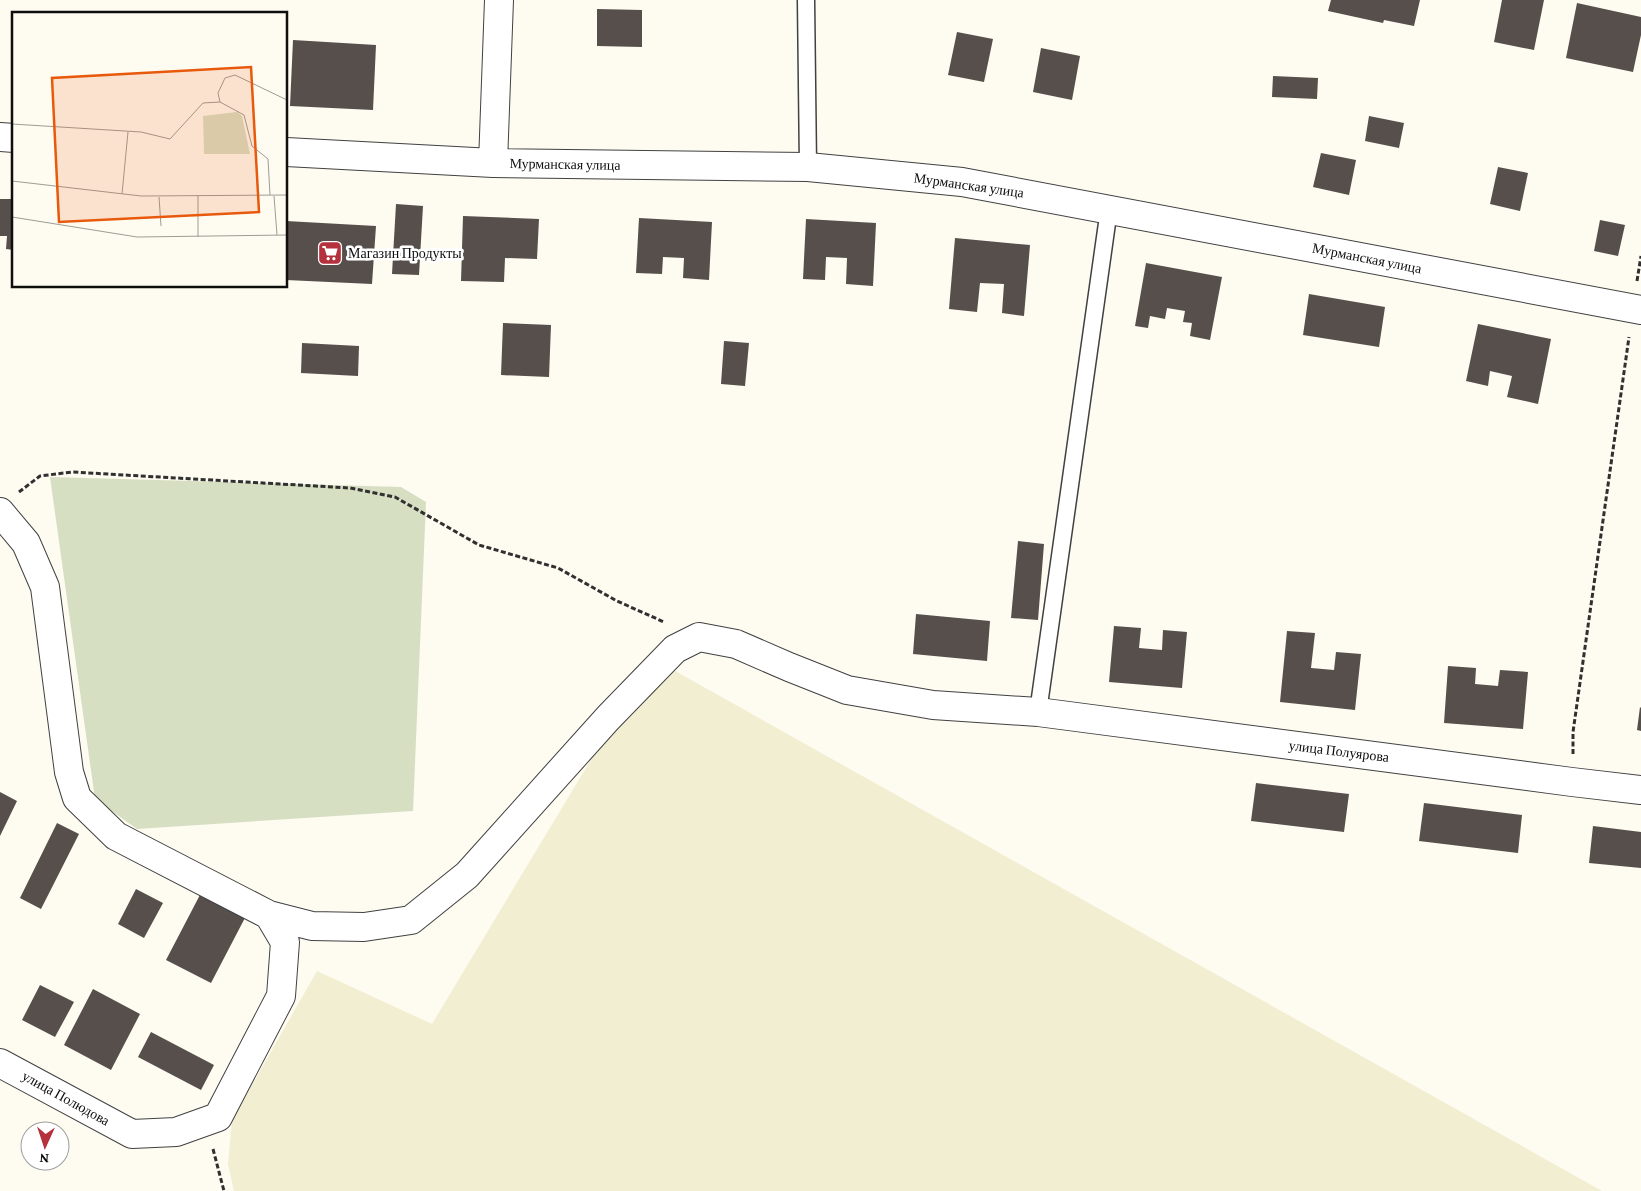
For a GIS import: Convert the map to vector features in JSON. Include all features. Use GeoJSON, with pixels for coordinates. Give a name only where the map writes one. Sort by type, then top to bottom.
{"type":"FeatureCollection","features":[{"type":"Feature","properties":{"kind":"street"},"geometry":{"type":"LineString","coordinates":[[493,163],[498,0]]}},
{"type":"Feature","properties":{"kind":"street","name":"Мурманская улица"},"geometry":{"type":"LineString","coordinates":[[288,152],[493,163],[808,167],[962,182],[1637,309]]}},
{"type":"Feature","properties":{"kind":"street"},"geometry":{"type":"LineString","coordinates":[[1,513],[26,543],[45,587],[68,772],[77,798],[116,836],[269,915],[312,926],[364,927],[411,920],[467,874],[608,718],[675,649],[699,637]]}},
{"type":"Feature","properties":{"kind":"street","name":"улица Полуярова"},"geometry":{"type":"LineString","coordinates":[[699,637],[736,644],[847,690],[933,705],[1038,712],[1641,790]]}},
{"type":"Feature","properties":{"kind":"street"},"geometry":{"type":"LineString","coordinates":[[218,1117],[281,996],[284,942],[269,915]]}},
{"type":"Feature","properties":{"kind":"street","name":"улица Полюдова"},"geometry":{"type":"LineString","coordinates":[[0,1063],[132,1134],[176,1132],[218,1117]]}},
{"type":"Feature","properties":{"kind":"lane"},"geometry":{"type":"LineString","coordinates":[[806,0],[808,167]]}},
{"type":"Feature","properties":{"kind":"lane"},"geometry":{"type":"LineString","coordinates":[[1038,712],[1109,209]]}},
{"type":"Feature","properties":{"kind":"path"},"geometry":{"type":"LineString","coordinates":[[1572,782],[1573,732],[1637,309],[1641,256]]}},
{"type":"Feature","properties":{"kind":"path"},"geometry":{"type":"LineString","coordinates":[[1,513],[18,493],[40,476],[72,472],[350,488],[395,497],[479,545],[558,568],[617,601],[699,637]]}},
{"type":"Feature","properties":{"kind":"path"},"geometry":{"type":"LineString","coordinates":[[218,1117],[213,1150],[224,1191]]}},
{"type":"Feature","properties":{"kind":"shaded area"},"geometry":{"type":"Polygon","coordinates":[[[652,658],[1602,1191],[234,1191],[228,1164],[232,1120],[317,971],[432,1024],[652,658]]]}},
{"type":"Feature","properties":{"kind":"green space"},"geometry":{"type":"Polygon","coordinates":[[[50,477],[401,487],[426,502],[413,811],[137,829],[95,799],[50,477]]]}},
{"type":"Feature","properties":{"kind":"building"},"geometry":{"type":"Polygon","coordinates":[[[1331,0],[1420,0],[1414,26],[1384,20],[1383,23],[1328,11],[1331,0]]]}},
{"type":"Feature","properties":{"kind":"building"},"geometry":{"type":"Polygon","coordinates":[[[1502,0],[1544,0],[1534,50],[1494,42],[1502,0]]]}},
{"type":"Feature","properties":{"kind":"building"},"geometry":{"type":"Polygon","coordinates":[[[1577,3],[1641,17],[1641,35],[1633,72],[1566,58],[1577,3]]]}},
{"type":"Feature","properties":{"kind":"building"},"geometry":{"type":"Polygon","coordinates":[[[597,9],[642,10],[642,47],[597,46],[597,9]]]}},
{"type":"Feature","properties":{"kind":"building"},"geometry":{"type":"Polygon","coordinates":[[[957,32],[993,39],[984,82],[948,75],[957,32]]]}},
{"type":"Feature","properties":{"kind":"building"},"geometry":{"type":"Polygon","coordinates":[[[293,40],[376,45],[373,110],[290,106],[293,40]]]}},
{"type":"Feature","properties":{"kind":"building"},"geometry":{"type":"Polygon","coordinates":[[[1041,48],[1080,56],[1072,100],[1033,92],[1041,48]]]}},
{"type":"Feature","properties":{"kind":"building"},"geometry":{"type":"Polygon","coordinates":[[[1273,76],[1318,78],[1317,99],[1272,97],[1273,76]]]}},
{"type":"Feature","properties":{"kind":"building"},"geometry":{"type":"Polygon","coordinates":[[[1369,116],[1404,123],[1399,148],[1365,141],[1369,116]]]}},
{"type":"Feature","properties":{"kind":"building"},"geometry":{"type":"Polygon","coordinates":[[[1321,153],[1356,160],[1349,195],[1313,187],[1321,153]]]}},
{"type":"Feature","properties":{"kind":"building"},"geometry":{"type":"Polygon","coordinates":[[[1498,167],[1528,173],[1520,211],[1490,204],[1498,167]]]}},
{"type":"Feature","properties":{"kind":"building"},"geometry":{"type":"Polygon","coordinates":[[[0,199],[12,199],[12,250],[6,249],[7,236],[0,236],[0,199]]]}},
{"type":"Feature","properties":{"kind":"building"},"geometry":{"type":"Polygon","coordinates":[[[396,204],[423,206],[419,275],[392,274],[396,204]]]}},
{"type":"Feature","properties":{"kind":"building"},"geometry":{"type":"Polygon","coordinates":[[[463,216],[539,219],[537,259],[505,258],[504,282],[461,281],[463,216]]]}},
{"type":"Feature","properties":{"kind":"building"},"geometry":{"type":"Polygon","coordinates":[[[639,218],[712,222],[709,280],[683,278],[684,258],[663,257],[662,274],[636,273],[639,218]]]}},
{"type":"Feature","properties":{"kind":"building"},"geometry":{"type":"Polygon","coordinates":[[[806,219],[876,223],[873,286],[846,284],[847,258],[826,257],[825,280],[803,279],[806,219]]]}},
{"type":"Feature","properties":{"kind":"building"},"geometry":{"type":"Polygon","coordinates":[[[1600,220],[1625,225],[1618,256],[1594,251],[1600,220]]]}},
{"type":"Feature","properties":{"kind":"building","name":"Магазин Продукты"},"geometry":{"type":"Polygon","coordinates":[[[288,221],[376,226],[372,284],[288,280],[288,221]]]}},
{"type":"Feature","properties":{"kind":"building"},"geometry":{"type":"Polygon","coordinates":[[[955,238],[1030,245],[1024,316],[1002,313],[1004,284],[980,283],[977,312],[949,309],[955,238]]]}},
{"type":"Feature","properties":{"kind":"building"},"geometry":{"type":"Polygon","coordinates":[[[1146,263],[1222,277],[1210,340],[1190,336],[1192,323],[1183,322],[1185,311],[1167,308],[1165,319],[1150,316],[1148,328],[1135,326],[1146,263]]]}},
{"type":"Feature","properties":{"kind":"building"},"geometry":{"type":"Polygon","coordinates":[[[1309,294],[1385,307],[1379,347],[1303,335],[1309,294]]]}},
{"type":"Feature","properties":{"kind":"building"},"geometry":{"type":"Polygon","coordinates":[[[503,323],[551,325],[549,377],[501,375],[503,323]]]}},
{"type":"Feature","properties":{"kind":"building"},"geometry":{"type":"Polygon","coordinates":[[[1478,324],[1551,339],[1538,404],[1507,397],[1512,376],[1490,371],[1488,386],[1466,381],[1478,324]]]}},
{"type":"Feature","properties":{"kind":"building"},"geometry":{"type":"Polygon","coordinates":[[[724,341],[749,343],[745,386],[721,384],[724,341]]]}},
{"type":"Feature","properties":{"kind":"building"},"geometry":{"type":"Polygon","coordinates":[[[302,343],[359,346],[358,376],[301,373],[302,343]]]}},
{"type":"Feature","properties":{"kind":"building"},"geometry":{"type":"Polygon","coordinates":[[[1018,541],[1044,544],[1038,620],[1011,618],[1018,541]]]}},
{"type":"Feature","properties":{"kind":"building"},"geometry":{"type":"Polygon","coordinates":[[[916,614],[990,621],[987,661],[913,654],[916,614]]]}},
{"type":"Feature","properties":{"kind":"building"},"geometry":{"type":"Polygon","coordinates":[[[1114,626],[1141,628],[1139,648],[1162,650],[1163,630],[1187,632],[1182,688],[1109,682],[1114,626]]]}},
{"type":"Feature","properties":{"kind":"building"},"geometry":{"type":"Polygon","coordinates":[[[1287,631],[1315,633],[1311,668],[1334,670],[1336,652],[1361,654],[1355,710],[1280,702],[1287,631]]]}},
{"type":"Feature","properties":{"kind":"building"},"geometry":{"type":"Polygon","coordinates":[[[1448,666],[1476,668],[1475,684],[1498,686],[1500,670],[1528,672],[1523,729],[1444,723],[1448,666]]]}},
{"type":"Feature","properties":{"kind":"building"},"geometry":{"type":"Polygon","coordinates":[[[1641,708],[1641,731],[1637,730],[1641,708]]]}},
{"type":"Feature","properties":{"kind":"building"},"geometry":{"type":"Polygon","coordinates":[[[1256,783],[1349,794],[1344,832],[1251,821],[1256,783]]]}},
{"type":"Feature","properties":{"kind":"building"},"geometry":{"type":"Polygon","coordinates":[[[0,792],[17,801],[0,836],[0,792]]]}},
{"type":"Feature","properties":{"kind":"building"},"geometry":{"type":"Polygon","coordinates":[[[1424,803],[1522,815],[1518,853],[1419,841],[1424,803]]]}},
{"type":"Feature","properties":{"kind":"building"},"geometry":{"type":"Polygon","coordinates":[[[57,823],[79,834],[41,909],[20,898],[57,823]]]}},
{"type":"Feature","properties":{"kind":"building"},"geometry":{"type":"Polygon","coordinates":[[[1593,826],[1641,832],[1641,868],[1589,863],[1593,826]]]}},
{"type":"Feature","properties":{"kind":"building"},"geometry":{"type":"Polygon","coordinates":[[[136,889],[163,903],[144,938],[118,924],[136,889]]]}},
{"type":"Feature","properties":{"kind":"building"},"geometry":{"type":"Polygon","coordinates":[[[202,891],[247,914],[211,983],[166,960],[202,891]]]}},
{"type":"Feature","properties":{"kind":"building"},"geometry":{"type":"Polygon","coordinates":[[[40,985],[74,1002],[55,1037],[22,1020],[40,985]]]}},
{"type":"Feature","properties":{"kind":"building"},"geometry":{"type":"Polygon","coordinates":[[[93,989],[140,1014],[111,1070],[64,1045],[93,989]]]}},
{"type":"Feature","properties":{"kind":"building"},"geometry":{"type":"Polygon","coordinates":[[[151,1032],[214,1065],[201,1090],[138,1057],[151,1032]]]}},
{"type":"Feature","properties":{"kind":"place","name":"Магазин Продукты"},"geometry":{"type":"Point","coordinates":[330,253]}}]}
